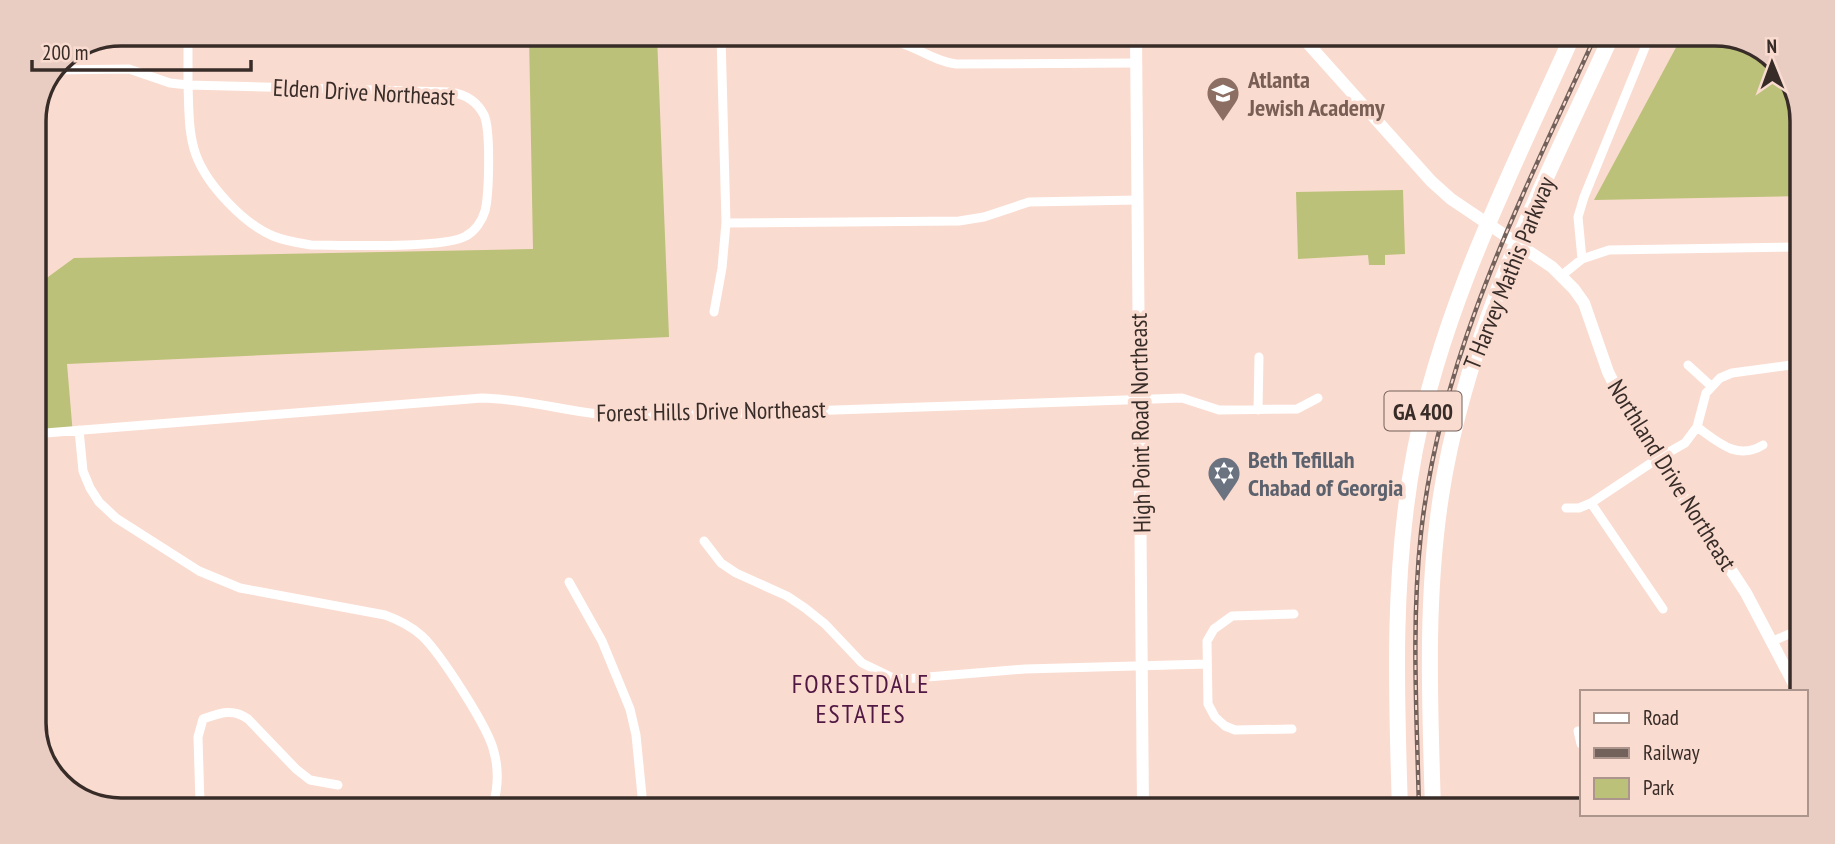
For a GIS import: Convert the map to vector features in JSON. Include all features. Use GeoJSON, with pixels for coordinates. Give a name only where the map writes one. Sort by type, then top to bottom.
{"type":"FeatureCollection","features":[{"type":"Feature","properties":{"kind":"highway","name":"T Harvey Mathis Parkway"},"geometry":{"type":"LineString","coordinates":[[1400,798],[1396,665],[1398,574],[1408,490],[1424,408],[1447,328],[1467,275],[1568,46]]}},
{"type":"Feature","properties":{"kind":"highway","name":"T Harvey Mathis Parkway"},"geometry":{"type":"LineString","coordinates":[[1433,798],[1430,615],[1441,496],[1457,416],[1479,338],[1508,263],[1607,46]]}},
{"type":"Feature","properties":{"kind":"highway"},"geometry":{"type":"LineString","coordinates":[[1541,191],[1617,46]]}},
{"type":"Feature","properties":{"kind":"street"},"geometry":{"type":"LineString","coordinates":[[188,46],[188,85]]}},
{"type":"Feature","properties":{"kind":"street"},"geometry":{"type":"LineString","coordinates":[[714,312],[726,223],[724,46]]}},
{"type":"Feature","properties":{"kind":"street"},"geometry":{"type":"LineString","coordinates":[[911,46],[939,60],[956,64],[1136,63]]}},
{"type":"Feature","properties":{"kind":"street","name":"High Point Road Northeast"},"geometry":{"type":"LineString","coordinates":[[1136,46],[1143,798]]}},
{"type":"Feature","properties":{"kind":"street","name":"Northland Drive Northeast"},"geometry":{"type":"LineString","coordinates":[[1310,46],[1431,181],[1451,199],[1557,271],[1584,303],[1617,392],[1657,459],[1746,593],[1790,677]]}},
{"type":"Feature","properties":{"kind":"street"},"geometry":{"type":"LineString","coordinates":[[1582,259],[1578,217],[1646,46]]}},
{"type":"Feature","properties":{"kind":"street","name":"Elden Drive Northeast"},"geometry":{"type":"LineString","coordinates":[[66,70],[129,69],[170,83],[188,85],[450,92],[463,95],[480,108],[488,127],[486,202],[482,218],[468,235],[446,243],[311,245],[273,236],[245,218],[216,189],[202,170],[191,136],[188,85]]}},
{"type":"Feature","properties":{"kind":"street"},"geometry":{"type":"LineString","coordinates":[[726,223],[959,221],[984,217],[1029,202],[1138,200]]}},
{"type":"Feature","properties":{"kind":"street"},"geometry":{"type":"LineString","coordinates":[[1557,271],[1609,250],[1789,247]]}},
{"type":"Feature","properties":{"kind":"street"},"geometry":{"type":"LineString","coordinates":[[1258,410],[1259,357]]}},
{"type":"Feature","properties":{"kind":"street"},"geometry":{"type":"LineString","coordinates":[[1688,365],[1711,386]]}},
{"type":"Feature","properties":{"kind":"street"},"geometry":{"type":"LineString","coordinates":[[1566,508],[1579,508],[1591,503],[1685,443],[1697,427],[1703,400],[1711,386],[1720,378],[1732,373],[1789,365]]}},
{"type":"Feature","properties":{"kind":"street","name":"Forest Hills Drive Northeast"},"geometry":{"type":"LineString","coordinates":[[46,433],[482,398],[631,417],[1182,398],[1219,410],[1297,409],[1318,398]]}},
{"type":"Feature","properties":{"kind":"street"},"geometry":{"type":"LineString","coordinates":[[1697,427],[1734,452],[1749,452],[1763,445]]}},
{"type":"Feature","properties":{"kind":"street"},"geometry":{"type":"LineString","coordinates":[[79,430],[83,471],[99,502],[116,518],[200,571],[240,588],[385,615],[407,625],[425,639],[482,724],[494,750],[497,768],[494,798]]}},
{"type":"Feature","properties":{"kind":"street"},"geometry":{"type":"LineString","coordinates":[[1591,503],[1662,609]]}},
{"type":"Feature","properties":{"kind":"street"},"geometry":{"type":"LineString","coordinates":[[704,541],[720,563],[787,596],[825,624],[862,663],[891,677],[904,679],[1025,669],[1207,664]]}},
{"type":"Feature","properties":{"kind":"street"},"geometry":{"type":"LineString","coordinates":[[569,582],[602,641],[630,709],[636,735],[642,798]]}},
{"type":"Feature","properties":{"kind":"street"},"geometry":{"type":"LineString","coordinates":[[1292,729],[1236,730],[1225,726],[1215,717],[1208,704],[1207,641],[1222,621],[1243,614],[1294,614]]}},
{"type":"Feature","properties":{"kind":"street"},"geometry":{"type":"LineString","coordinates":[[1771,642],[1790,634]]}},
{"type":"Feature","properties":{"kind":"street"},"geometry":{"type":"LineString","coordinates":[[200,798],[198,737],[203,719],[225,712],[239,713],[248,719],[310,780],[338,785]]}},
{"type":"Feature","properties":{"kind":"street"},"geometry":{"type":"LineString","coordinates":[[1578,731],[1580,740]]}},
{"type":"Feature","properties":{"kind":"green space"},"geometry":{"type":"Polygon","coordinates":[[[529,46],[657,46],[669,337],[67,364],[73,435],[46,436],[46,278],[74,258],[533,249],[529,46]]]}},
{"type":"Feature","properties":{"kind":"green space"},"geometry":{"type":"Polygon","coordinates":[[[1677,46],[1729,47],[1743,51],[1764,64],[1777,79],[1788,106],[1789,196],[1594,200],[1677,46]]]}},
{"type":"Feature","properties":{"kind":"green space"},"geometry":{"type":"Polygon","coordinates":[[[1403,190],[1405,254],[1385,255],[1385,265],[1369,265],[1368,255],[1298,259],[1296,192],[1403,190]]]}},
{"type":"Feature","properties":{"kind":"railway"},"geometry":{"type":"LineString","coordinates":[[1419,798],[1416,602],[1421,533],[1431,467],[1446,403],[1487,280],[1591,46]]}},
{"type":"Feature","properties":{"kind":"place","name":"Atlanta Jewish Academy"},"geometry":{"type":"Point","coordinates":[1223,123]}},
{"type":"Feature","properties":{"kind":"place","name":"Beth Tefillah Chabad of Georgia"},"geometry":{"type":"Point","coordinates":[1224,503]}},
{"type":"Feature","properties":{"kind":"district","name":"FORESTDALE ESTATES"},"geometry":{"type":"Point","coordinates":[861,698]}}]}
